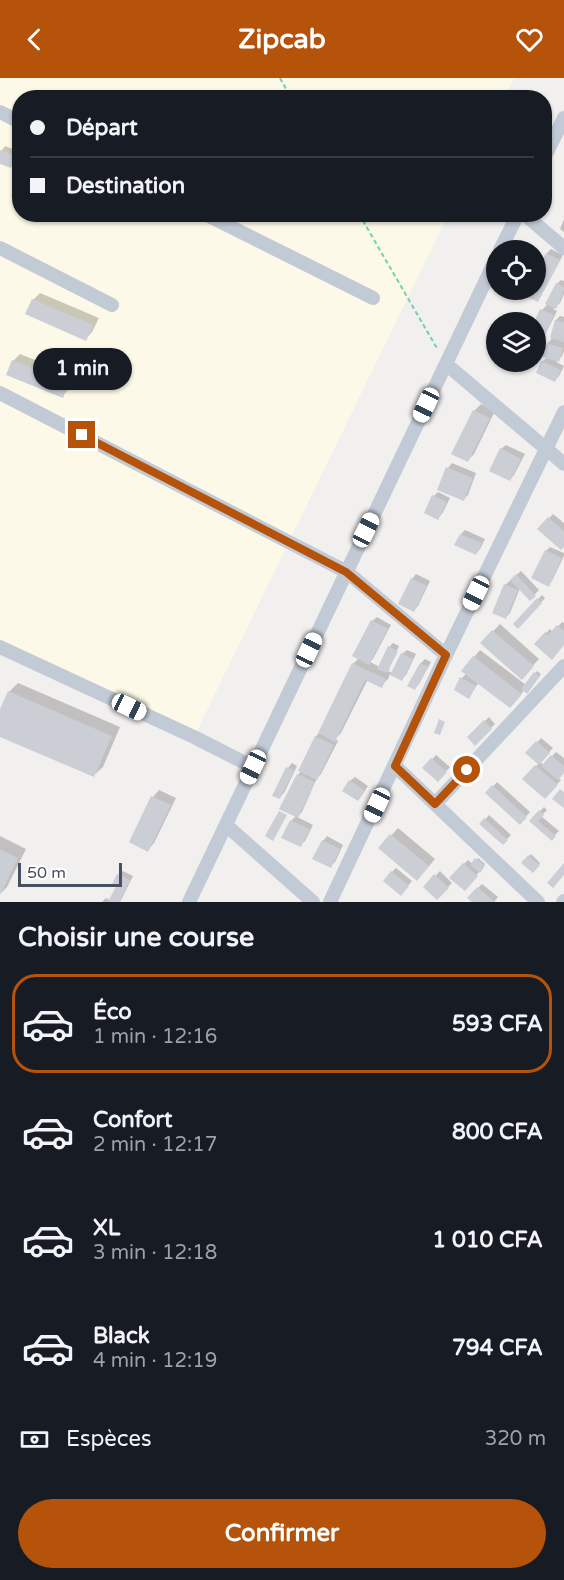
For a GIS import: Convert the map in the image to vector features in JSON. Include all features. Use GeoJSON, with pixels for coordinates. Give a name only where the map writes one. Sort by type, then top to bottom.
{"type":"FeatureCollection","features":[{"type":"Feature","properties":{"kind":"street"},"geometry":{"type":"LineString","coordinates":[[552,142],[564,118]]}},
{"type":"Feature","properties":{"kind":"street"},"geometry":{"type":"LineString","coordinates":[[221,222],[373,298]]}},
{"type":"Feature","properties":{"kind":"street"},"geometry":{"type":"LineString","coordinates":[[505,240],[514,222]]}},
{"type":"Feature","properties":{"kind":"street"},"geometry":{"type":"LineString","coordinates":[[533,222],[564,248]]}},
{"type":"Feature","properties":{"kind":"street"},"geometry":{"type":"LineString","coordinates":[[0,248],[112,305]]}},
{"type":"Feature","properties":{"kind":"street"},"geometry":{"type":"LineString","coordinates":[[189,902],[486,280]]}},
{"type":"Feature","properties":{"kind":"street"},"geometry":{"type":"LineString","coordinates":[[446,364],[564,464]]}},
{"type":"Feature","properties":{"kind":"street"},"geometry":{"type":"LineString","coordinates":[[0,393],[346,572],[446,655]]}},
{"type":"Feature","properties":{"kind":"street"},"geometry":{"type":"LineString","coordinates":[[330,902],[564,412]]}},
{"type":"Feature","properties":{"kind":"street"},"geometry":{"type":"LineString","coordinates":[[0,647],[194,737],[253,767]]}},
{"type":"Feature","properties":{"kind":"street"},"geometry":{"type":"LineString","coordinates":[[435,804],[564,666]]}},
{"type":"Feature","properties":{"kind":"street"},"geometry":{"type":"LineString","coordinates":[[395,766],[538,902]]}},
{"type":"Feature","properties":{"kind":"street"},"geometry":{"type":"LineString","coordinates":[[226,825],[313,902]]}},
{"type":"Feature","properties":{"kind":"path"},"geometry":{"type":"LineString","coordinates":[[364,222],[446,364]]}},
{"type":"Feature","properties":{"kind":"shaded area"},"geometry":{"type":"Polygon","coordinates":[[[0,78],[514,78],[508,90],[12,90],[12,222],[445,222],[194,737],[0,647],[0,78]]]}},
{"type":"Feature","properties":{"kind":"building"},"geometry":{"type":"Polygon","coordinates":[[[0,150],[12,155],[11,168],[0,164],[0,150]]]}},
{"type":"Feature","properties":{"kind":"building"},"geometry":{"type":"Polygon","coordinates":[[[546,253],[560,260],[546,287],[546,253]]]}},
{"type":"Feature","properties":{"kind":"building"},"geometry":{"type":"Polygon","coordinates":[[[556,283],[564,287],[564,291],[556,309],[545,304],[556,283]]]}},
{"type":"Feature","properties":{"kind":"building"},"geometry":{"type":"Polygon","coordinates":[[[32,299],[93,325],[86,341],[25,314],[32,299]]]}},
{"type":"Feature","properties":{"kind":"building"},"geometry":{"type":"Polygon","coordinates":[[[540,309],[554,315],[546,332],[546,312],[539,312],[540,309]]]}},
{"type":"Feature","properties":{"kind":"building"},"geometry":{"type":"Polygon","coordinates":[[[555,320],[564,322],[564,342],[550,338],[555,320]]]}},
{"type":"Feature","properties":{"kind":"building"},"geometry":{"type":"Polygon","coordinates":[[[546,343],[563,348],[559,362],[546,358],[546,343]]]}},
{"type":"Feature","properties":{"kind":"building"},"geometry":{"type":"Polygon","coordinates":[[[12,360],[69,382],[63,398],[6,375],[12,360]]]}},
{"type":"Feature","properties":{"kind":"building"},"geometry":{"type":"Polygon","coordinates":[[[546,363],[561,370],[555,382],[536,373],[546,372],[546,363]]]}},
{"type":"Feature","properties":{"kind":"building"},"geometry":{"type":"Polygon","coordinates":[[[473,410],[490,418],[468,462],[451,454],[473,410]]]}},
{"type":"Feature","properties":{"kind":"building"},"geometry":{"type":"Polygon","coordinates":[[[500,448],[521,459],[510,481],[489,471],[500,448]]]}},
{"type":"Feature","properties":{"kind":"building"},"geometry":{"type":"Polygon","coordinates":[[[446,467],[473,478],[464,501],[437,490],[446,467]]]}},
{"type":"Feature","properties":{"kind":"building"},"geometry":{"type":"Polygon","coordinates":[[[432,495],[447,502],[438,520],[424,513],[432,495]]]}},
{"type":"Feature","properties":{"kind":"building"},"geometry":{"type":"Polygon","coordinates":[[[548,517],[564,531],[564,547],[561,550],[537,529],[548,517]]]}},
{"type":"Feature","properties":{"kind":"building"},"geometry":{"type":"Polygon","coordinates":[[[460,534],[482,543],[476,555],[454,545],[460,534]]]}},
{"type":"Feature","properties":{"kind":"building"},"geometry":{"type":"Polygon","coordinates":[[[545,550],[562,558],[549,587],[531,578],[545,550]]]}},
{"type":"Feature","properties":{"kind":"building"},"geometry":{"type":"Polygon","coordinates":[[[516,574],[536,596],[530,601],[510,580],[516,574]]]}},
{"type":"Feature","properties":{"kind":"building"},"geometry":{"type":"Polygon","coordinates":[[[411,578],[427,586],[414,612],[398,604],[411,578]]]}},
{"type":"Feature","properties":{"kind":"building"},"geometry":{"type":"Polygon","coordinates":[[[504,584],[518,590],[506,619],[492,613],[504,584]]]}},
{"type":"Feature","properties":{"kind":"building"},"geometry":{"type":"Polygon","coordinates":[[[537,598],[542,603],[518,629],[513,624],[537,598]]]}},
{"type":"Feature","properties":{"kind":"building"},"geometry":{"type":"Polygon","coordinates":[[[371,620],[388,629],[369,665],[352,656],[371,620]]]}},
{"type":"Feature","properties":{"kind":"building"},"geometry":{"type":"Polygon","coordinates":[[[557,625],[564,631],[564,645],[552,660],[534,644],[545,632],[548,635],[557,625]]]}},
{"type":"Feature","properties":{"kind":"building"},"geometry":{"type":"Polygon","coordinates":[[[492,630],[534,666],[522,680],[480,643],[492,630]]]}},
{"type":"Feature","properties":{"kind":"building"},"geometry":{"type":"Polygon","coordinates":[[[388,646],[398,651],[387,673],[377,669],[388,646]]]}},
{"type":"Feature","properties":{"kind":"building"},"geometry":{"type":"Polygon","coordinates":[[[401,653],[413,659],[402,681],[390,675],[401,653]]]}},
{"type":"Feature","properties":{"kind":"building"},"geometry":{"type":"Polygon","coordinates":[[[473,656],[522,694],[510,708],[461,671],[473,656]]]}},
{"type":"Feature","properties":{"kind":"building"},"geometry":{"type":"Polygon","coordinates":[[[352,663],[386,679],[382,688],[365,680],[335,742],[318,733],[352,663]]]}},
{"type":"Feature","properties":{"kind":"building"},"geometry":{"type":"Polygon","coordinates":[[[420,663],[428,667],[415,690],[407,686],[420,663]]]}},
{"type":"Feature","properties":{"kind":"building"},"geometry":{"type":"Polygon","coordinates":[[[534,672],[540,676],[527,694],[521,689],[534,672]]]}},
{"type":"Feature","properties":{"kind":"building"},"geometry":{"type":"Polygon","coordinates":[[[460,677],[476,686],[469,699],[454,690],[460,677]]]}},
{"type":"Feature","properties":{"kind":"building"},"geometry":{"type":"Polygon","coordinates":[[[8,691],[112,736],[94,777],[0,737],[0,709],[8,691]]]}},
{"type":"Feature","properties":{"kind":"building"},"geometry":{"type":"Polygon","coordinates":[[[439,719],[445,722],[440,735],[434,733],[439,719]]]}},
{"type":"Feature","properties":{"kind":"building"},"geometry":{"type":"Polygon","coordinates":[[[484,720],[492,729],[475,746],[467,737],[484,720]]]}},
{"type":"Feature","properties":{"kind":"building"},"geometry":{"type":"Polygon","coordinates":[[[315,736],[334,745],[317,780],[298,771],[315,736]]]}},
{"type":"Feature","properties":{"kind":"building"},"geometry":{"type":"Polygon","coordinates":[[[536,741],[550,753],[539,765],[525,753],[536,741]]]}},
{"type":"Feature","properties":{"kind":"building"},"geometry":{"type":"Polygon","coordinates":[[[460,754],[465,759],[455,768],[451,764],[460,754]]]}},
{"type":"Feature","properties":{"kind":"building"},"geometry":{"type":"Polygon","coordinates":[[[551,755],[564,766],[564,773],[558,780],[541,766],[551,755]]]}},
{"type":"Feature","properties":{"kind":"building"},"geometry":{"type":"Polygon","coordinates":[[[431,758],[447,772],[438,782],[422,768],[431,758]]]}},
{"type":"Feature","properties":{"kind":"building"},"geometry":{"type":"Polygon","coordinates":[[[535,765],[558,785],[545,799],[522,779],[535,765]]]}},
{"type":"Feature","properties":{"kind":"building"},"geometry":{"type":"Polygon","coordinates":[[[286,767],[294,770],[280,799],[272,796],[286,767]]]}},
{"type":"Feature","properties":{"kind":"building"},"geometry":{"type":"Polygon","coordinates":[[[297,774],[315,782],[298,818],[279,809],[297,774]]]}},
{"type":"Feature","properties":{"kind":"building"},"geometry":{"type":"Polygon","coordinates":[[[349,780],[365,791],[358,801],[342,791],[349,780]]]}},
{"type":"Feature","properties":{"kind":"building"},"geometry":{"type":"Polygon","coordinates":[[[492,785],[527,817],[520,825],[485,793],[492,785]]]}},
{"type":"Feature","properties":{"kind":"building"},"geometry":{"type":"Polygon","coordinates":[[[560,789],[564,792],[564,808],[552,799],[560,789]]]}},
{"type":"Feature","properties":{"kind":"building"},"geometry":{"type":"Polygon","coordinates":[[[151,796],[171,805],[148,852],[129,842],[151,796]]]}},
{"type":"Feature","properties":{"kind":"building"},"geometry":{"type":"Polygon","coordinates":[[[539,810],[544,815],[538,821],[556,836],[552,841],[529,821],[539,810]]]}},
{"type":"Feature","properties":{"kind":"building"},"geometry":{"type":"Polygon","coordinates":[[[279,811],[287,815],[273,841],[265,836],[279,811]]]}},
{"type":"Feature","properties":{"kind":"building"},"geometry":{"type":"Polygon","coordinates":[[[484,818],[508,840],[503,845],[479,824],[484,818]]]}},
{"type":"Feature","properties":{"kind":"building"},"geometry":{"type":"Polygon","coordinates":[[[290,820],[310,829],[301,847],[281,838],[290,820]]]}},
{"type":"Feature","properties":{"kind":"building"},"geometry":{"type":"Polygon","coordinates":[[[390,834],[429,866],[417,881],[378,848],[390,834]]]}},
{"type":"Feature","properties":{"kind":"building"},"geometry":{"type":"Polygon","coordinates":[[[322,840],[340,849],[331,868],[312,859],[322,840]]]}},
{"type":"Feature","properties":{"kind":"building"},"geometry":{"type":"Polygon","coordinates":[[[0,849],[18,858],[0,895],[0,849]]]}},
{"type":"Feature","properties":{"kind":"building"},"geometry":{"type":"Polygon","coordinates":[[[528,855],[540,865],[533,873],[521,863],[528,855]]]}},
{"type":"Feature","properties":{"kind":"building"},"geometry":{"type":"Polygon","coordinates":[[[475,858],[485,866],[480,873],[470,865],[475,858]]]}},
{"type":"Feature","properties":{"kind":"building"},"geometry":{"type":"Polygon","coordinates":[[[463,863],[478,876],[465,891],[449,878],[463,863]]]}},
{"type":"Feature","properties":{"kind":"building"},"geometry":{"type":"Polygon","coordinates":[[[564,863],[564,875],[553,888],[547,883],[564,863]]]}},
{"type":"Feature","properties":{"kind":"building"},"geometry":{"type":"Polygon","coordinates":[[[391,871],[409,886],[401,896],[383,881],[391,871]]]}},
{"type":"Feature","properties":{"kind":"building"},"geometry":{"type":"Polygon","coordinates":[[[117,874],[130,880],[119,902],[108,902],[116,886],[112,884],[117,874]]]}},
{"type":"Feature","properties":{"kind":"building"},"geometry":{"type":"Polygon","coordinates":[[[434,874],[449,888],[437,900],[423,887],[434,874]]]}},
{"type":"Feature","properties":{"kind":"building"},"geometry":{"type":"Polygon","coordinates":[[[477,887],[495,902],[472,902],[467,898],[477,887]]]}},
{"type":"Feature","properties":{"kind":"route"},"geometry":{"type":"LineString","coordinates":[[82,435],[346,572],[446,655],[395,766],[435,804],[467,770]]}}]}
